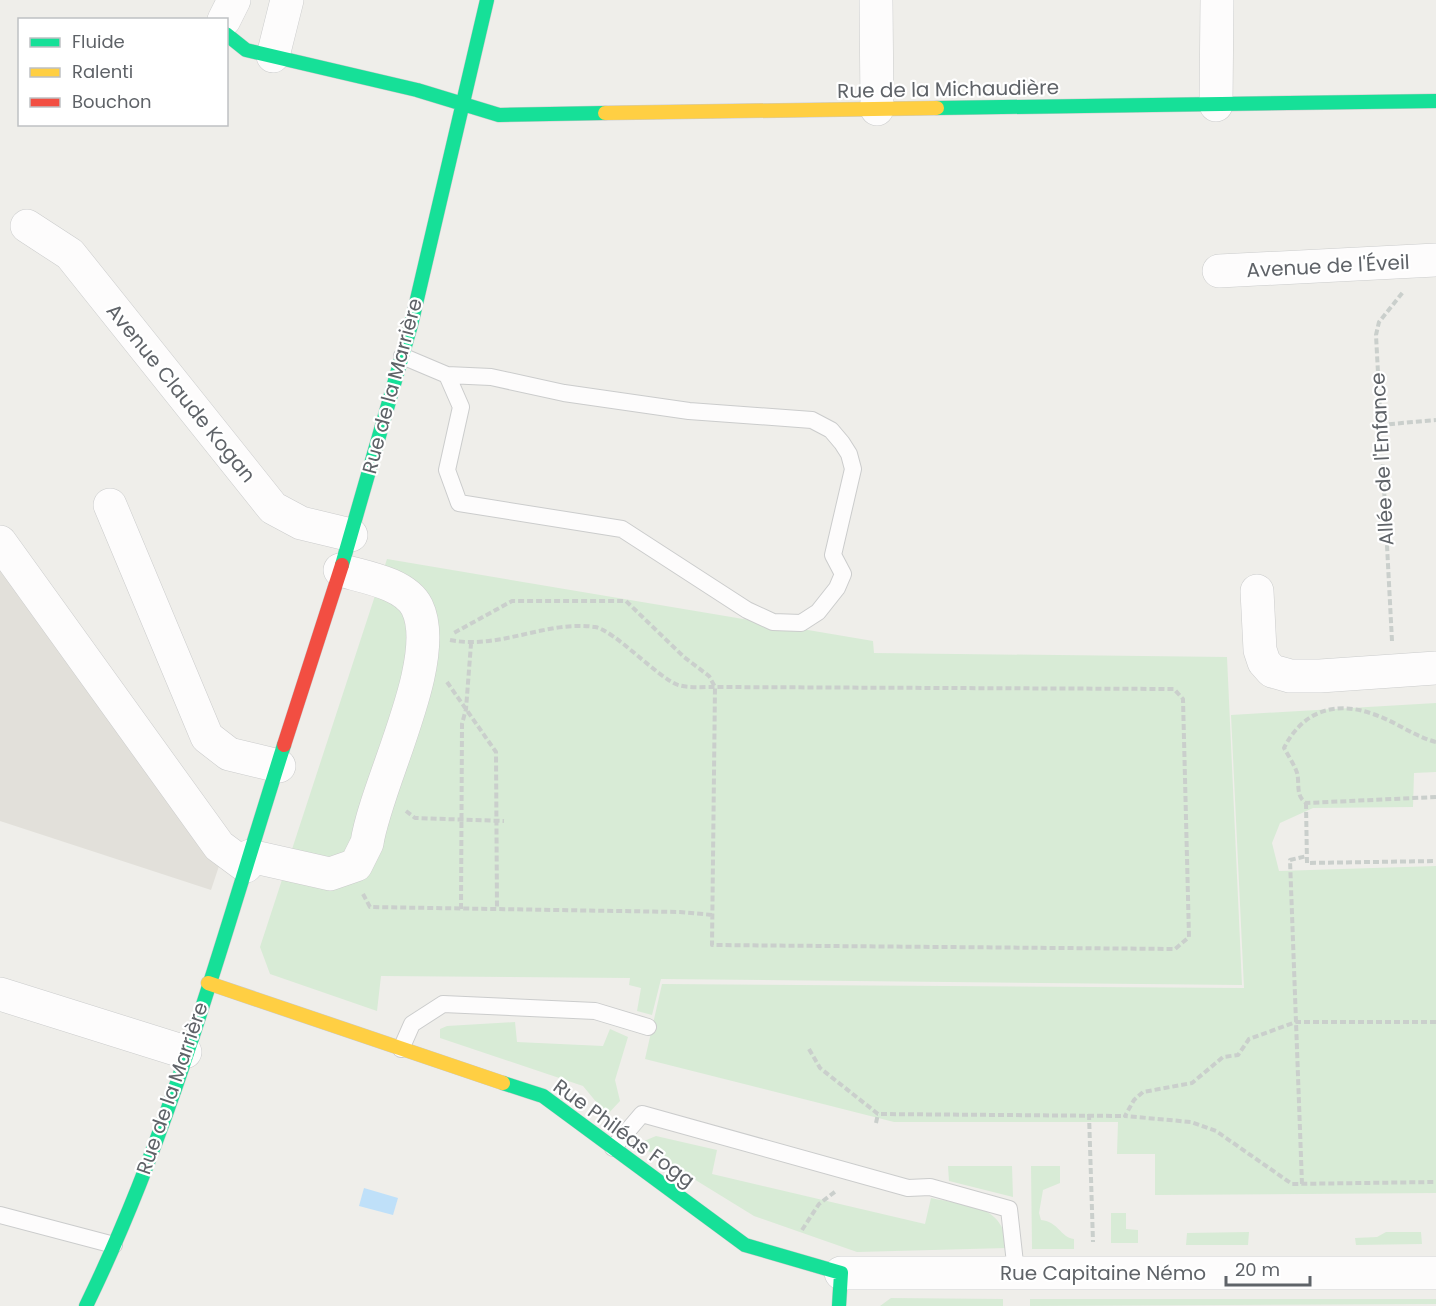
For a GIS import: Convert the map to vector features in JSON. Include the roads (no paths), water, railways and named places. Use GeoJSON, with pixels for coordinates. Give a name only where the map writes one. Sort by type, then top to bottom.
{"type":"FeatureCollection","features":[{"type":"Feature","properties":{"kind":"street"},"geometry":{"type":"LineString","coordinates":[[225,18],[234,0]]}},
{"type":"Feature","properties":{"kind":"street"},"geometry":{"type":"LineString","coordinates":[[273,56],[287,0]]}},
{"type":"Feature","properties":{"kind":"street","name":"Rue de la Marrière"},"geometry":{"type":"LineString","coordinates":[[86,1306],[114,1245],[162,1127],[351,535],[402,356],[488,0]]}},
{"type":"Feature","properties":{"kind":"street"},"geometry":{"type":"LineString","coordinates":[[876,0],[877,109]]}},
{"type":"Feature","properties":{"kind":"street"},"geometry":{"type":"LineString","coordinates":[[1216,105],[1217,0]]}},
{"type":"Feature","properties":{"kind":"street","name":"Rue de la Michaudière"},"geometry":{"type":"LineString","coordinates":[[228,36],[246,50],[417,90],[499,115],[1436,101]]}},
{"type":"Feature","properties":{"kind":"street","name":"Avenue Claude Kogan"},"geometry":{"type":"LineString","coordinates":[[27,226],[70,254],[273,508],[301,523],[351,535]]}},
{"type":"Feature","properties":{"kind":"street","name":"Avenue de l'Éveil"},"geometry":{"type":"LineString","coordinates":[[1219,271],[1429,261]]}},
{"type":"Feature","properties":{"kind":"street"},"geometry":{"type":"LineString","coordinates":[[110,505],[207,737],[229,754],[279,766]]}},
{"type":"Feature","properties":{"kind":"street"},"geometry":{"type":"LineString","coordinates":[[0,542],[219,846],[248,861],[330,873],[356,865],[366,843],[422,665],[423,633],[417,606],[394,585],[340,570]]}},
{"type":"Feature","properties":{"kind":"street"},"geometry":{"type":"LineString","coordinates":[[1257,591],[1260,650],[1264,662],[1272,670],[1290,676],[1436,668]]}},
{"type":"Feature","properties":{"kind":"street","name":"Rue Philéas Fogg"},"geometry":{"type":"LineString","coordinates":[[208,983],[543,1096],[745,1245],[841,1273]]}},
{"type":"Feature","properties":{"kind":"street"},"geometry":{"type":"LineString","coordinates":[[0,994],[185,1052]]}},
{"type":"Feature","properties":{"kind":"street"},"geometry":{"type":"LineString","coordinates":[[839,1306],[841,1273]]}},
{"type":"Feature","properties":{"kind":"street","name":"Rue Capitaine Némo"},"geometry":{"type":"LineString","coordinates":[[841,1273],[1436,1274]]}},
{"type":"Feature","properties":{"kind":"lane"},"geometry":{"type":"LineString","coordinates":[[402,356],[447,375],[490,377],[564,393],[689,411],[812,420],[831,430],[849,454],[853,469],[833,555],[843,574],[837,588],[818,612],[801,623],[773,622],[747,610],[622,529],[459,503],[447,470],[461,407],[447,375]]}},
{"type":"Feature","properties":{"kind":"lane"},"geometry":{"type":"LineString","coordinates":[[401,1049],[412,1024],[443,1004],[595,1011],[648,1027]]}},
{"type":"Feature","properties":{"kind":"lane"},"geometry":{"type":"LineString","coordinates":[[613,1148],[642,1114],[908,1188],[930,1187],[1009,1209],[1016,1272]]}},
{"type":"Feature","properties":{"kind":"lane"},"geometry":{"type":"LineString","coordinates":[[0,1215],[114,1245]]}},
{"type":"Feature","properties":{"kind":"water"},"geometry":{"type":"Polygon","coordinates":[[[364,1188],[398,1198],[393,1215],[359,1206],[364,1188]]]}}]}
